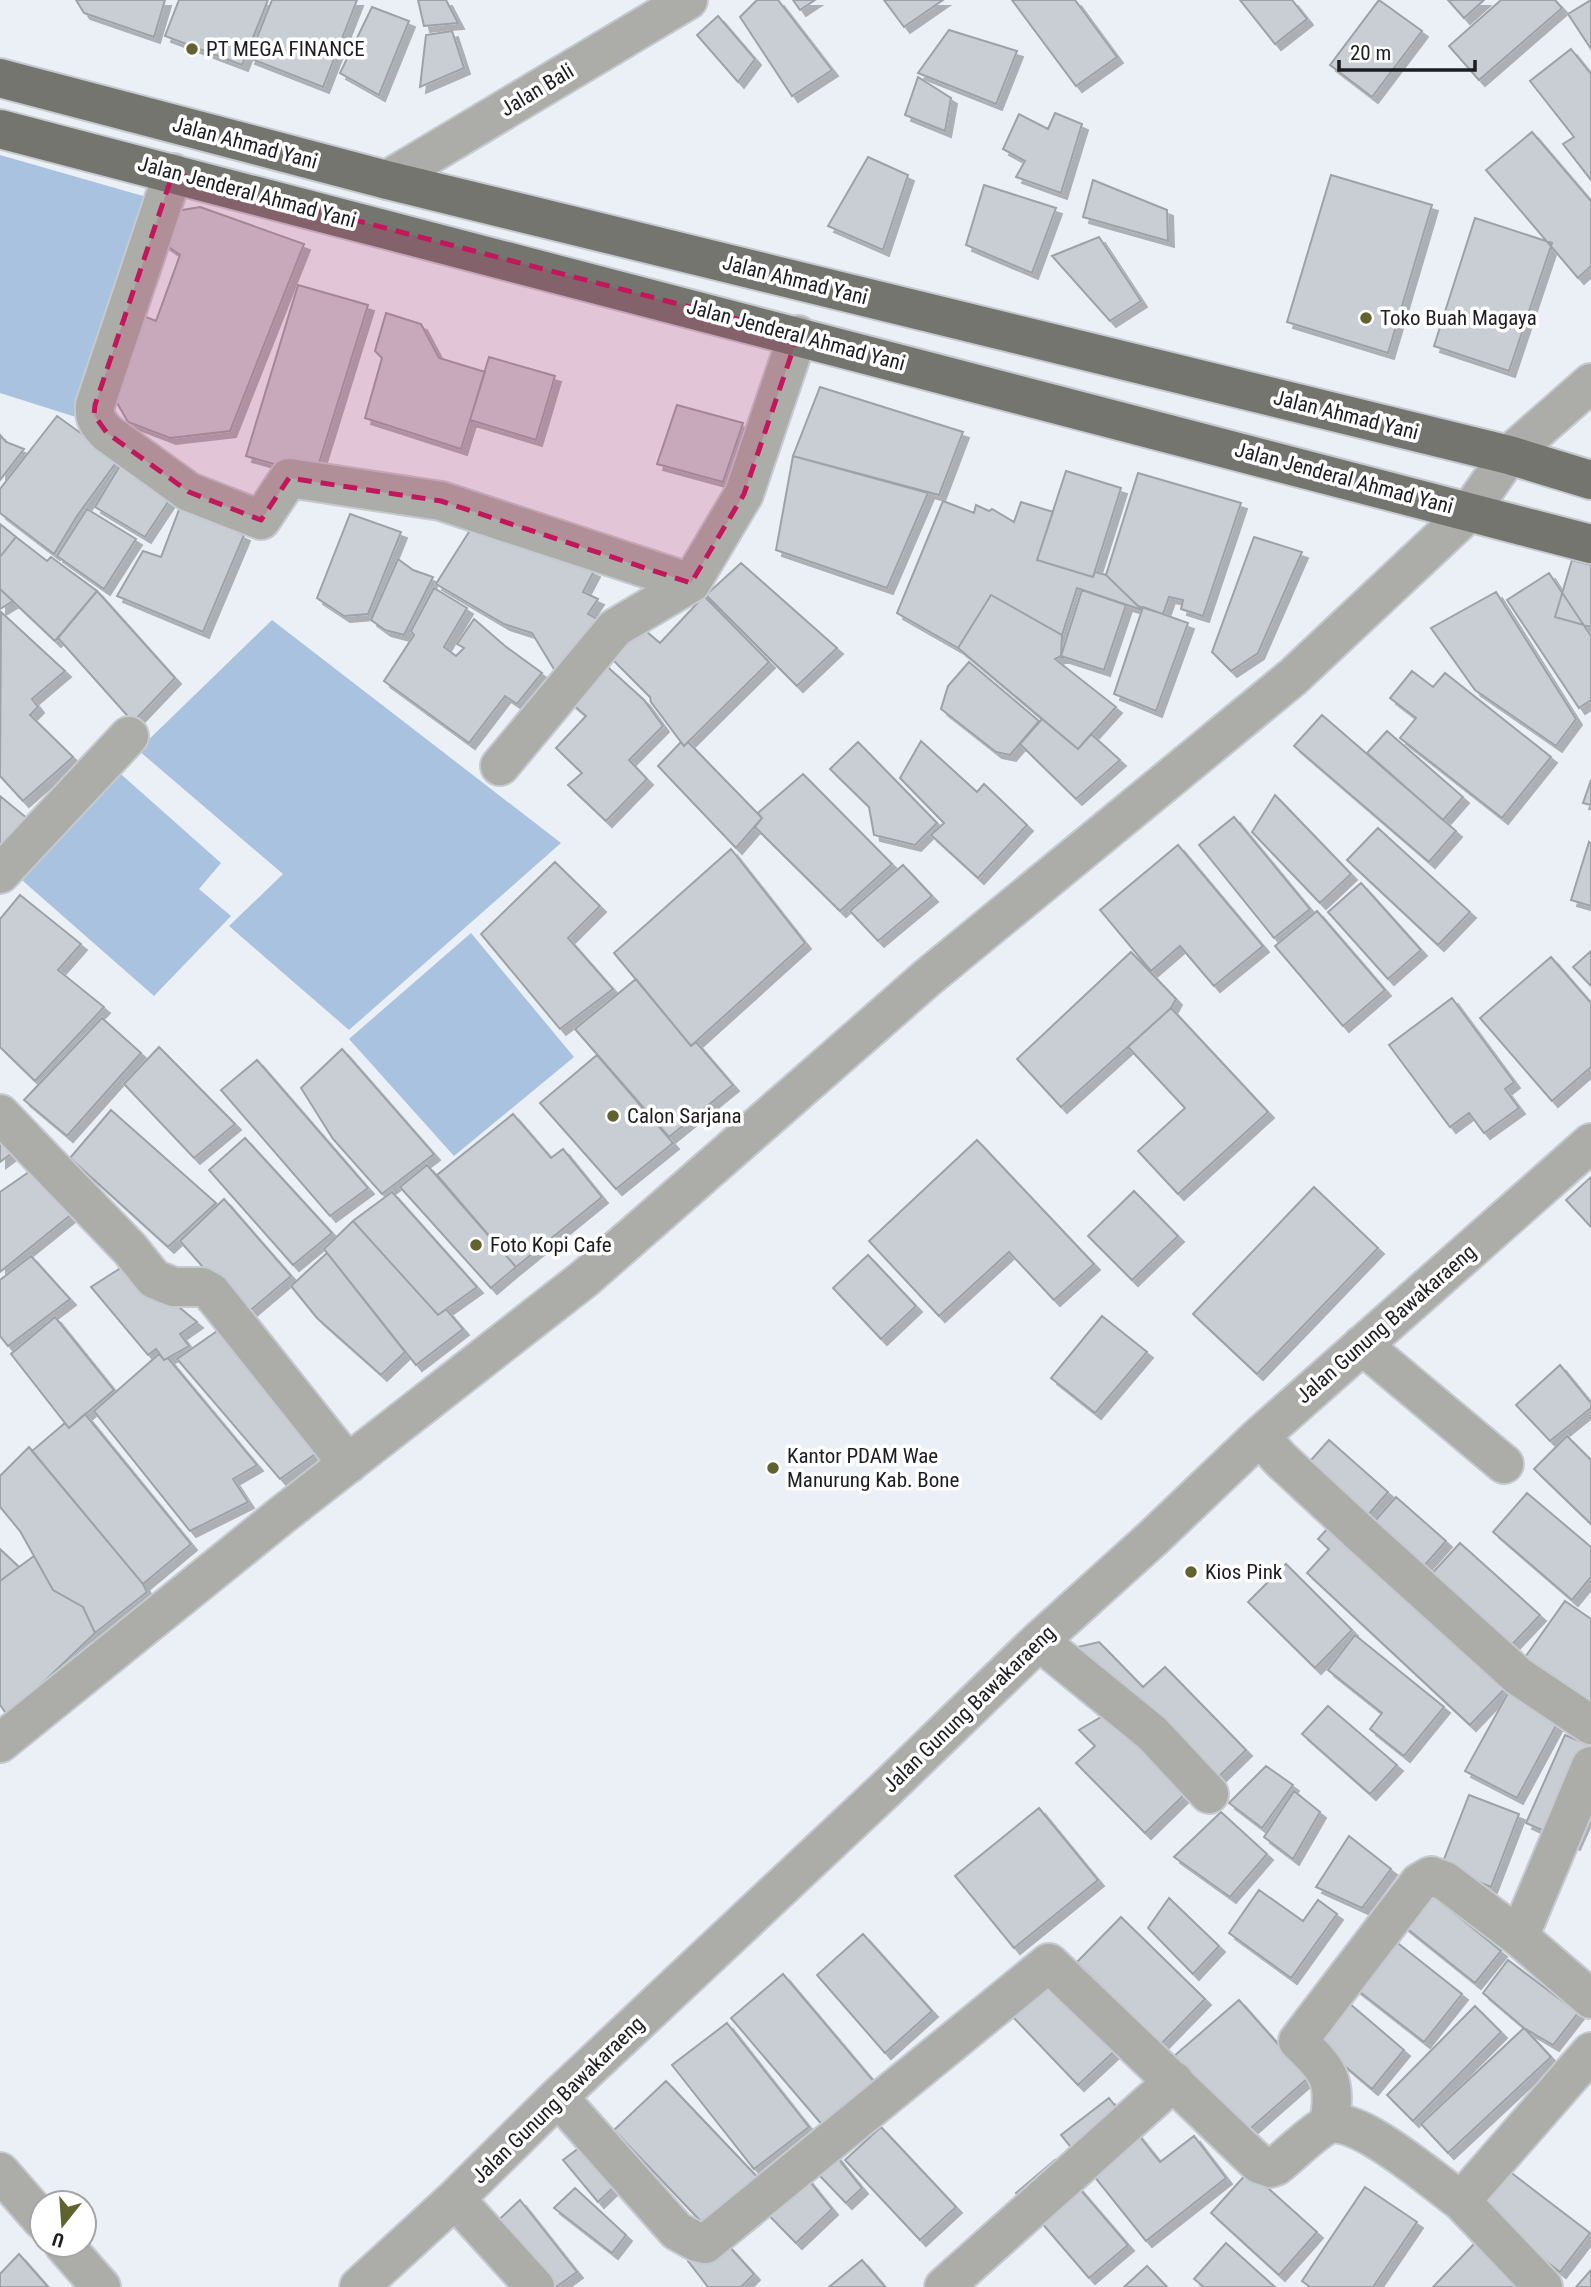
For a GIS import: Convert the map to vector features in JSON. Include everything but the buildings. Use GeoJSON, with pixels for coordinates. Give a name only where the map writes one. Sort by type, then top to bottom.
{"type":"FeatureCollection","features":[{"type":"Feature","properties":{"kind":"main road","name":"Jalan Ahmad Yani"},"geometry":{"type":"LineString","coordinates":[[0,78],[387,180],[1509,455],[1591,480]]}},
{"type":"Feature","properties":{"kind":"main road","name":"Jalan Jenderal Ahmad Yani"},"geometry":{"type":"LineString","coordinates":[[0,129],[1591,544]]}},
{"type":"Feature","properties":{"kind":"street","name":"Jalan Bali"},"geometry":{"type":"LineString","coordinates":[[387,180],[688,0]]}},
{"type":"Feature","properties":{"kind":"street"},"geometry":{"type":"LineString","coordinates":[[173,173],[96,405],[94,415],[98,425],[107,433],[189,492],[261,520],[289,478],[441,501],[691,583]]}},
{"type":"Feature","properties":{"kind":"street"},"geometry":{"type":"LineString","coordinates":[[500,766],[615,628],[691,583],[744,494],[797,335]]}},
{"type":"Feature","properties":{"kind":"street"},"geometry":{"type":"LineString","coordinates":[[3,1734],[584,1279],[927,978],[1293,677],[1470,511],[1509,455],[1591,383]]}},
{"type":"Feature","properties":{"kind":"street"},"geometry":{"type":"LineString","coordinates":[[0,874],[129,736]]}},
{"type":"Feature","properties":{"kind":"street"},"geometry":{"type":"LineString","coordinates":[[0,1114],[130,1249],[154,1279],[174,1287],[202,1287],[211,1292],[348,1464]]}},
{"type":"Feature","properties":{"kind":"street","name":"Jalan Gunung Bawakaraeng"},"geometry":{"type":"LineString","coordinates":[[359,2287],[455,2199],[558,2097],[885,1790],[1039,1641],[1260,1436],[1591,1143]]}},
{"type":"Feature","properties":{"kind":"street"},"geometry":{"type":"LineString","coordinates":[[1362,1345],[1504,1464]]}},
{"type":"Feature","properties":{"kind":"street"},"geometry":{"type":"LineString","coordinates":[[1260,1436],[1280,1459],[1518,1676],[1591,1724]]}},
{"type":"Feature","properties":{"kind":"street"},"geometry":{"type":"LineString","coordinates":[[1039,1641],[1152,1732],[1209,1794]]}},
{"type":"Feature","properties":{"kind":"street"},"geometry":{"type":"LineString","coordinates":[[1519,1937],[1591,1766]]}},
{"type":"Feature","properties":{"kind":"street"},"geometry":{"type":"LineString","coordinates":[[1329,2124],[1333,2102],[1330,2077],[1298,2041],[1419,1883],[1431,1876],[1439,1878],[1519,1937],[1591,1998]]}},
{"type":"Feature","properties":{"kind":"street"},"geometry":{"type":"LineString","coordinates":[[558,2097],[677,2231],[705,2244],[1049,1963],[1174,2081],[1253,2161],[1270,2168],[1276,2166],[1329,2124],[1345,2124],[1373,2136],[1461,2202],[1543,2287]]}},
{"type":"Feature","properties":{"kind":"street"},"geometry":{"type":"LineString","coordinates":[[1461,2202],[1591,2052]]}},
{"type":"Feature","properties":{"kind":"street"},"geometry":{"type":"LineString","coordinates":[[944,2287],[1174,2081]]}},
{"type":"Feature","properties":{"kind":"street"},"geometry":{"type":"LineString","coordinates":[[0,2172],[28,2204]]}},
{"type":"Feature","properties":{"kind":"street"},"geometry":{"type":"LineString","coordinates":[[455,2199],[535,2287]]}},
{"type":"Feature","properties":{"kind":"street"},"geometry":{"type":"LineString","coordinates":[[76,2259],[101,2287]]}},
{"type":"Feature","properties":{"kind":"highlighted area"},"geometry":{"type":"Polygon","coordinates":[[[173,173],[798,335],[744,494],[691,583],[441,501],[289,478],[261,520],[189,492],[107,433],[94,415],[95,405],[173,173]]]}},
{"type":"Feature","properties":{"kind":"shaded area"},"geometry":{"type":"Polygon","coordinates":[[[0,155],[150,198],[79,418],[0,393],[0,155]]]}},
{"type":"Feature","properties":{"kind":"shaded area"},"geometry":{"type":"Polygon","coordinates":[[[272,620],[561,843],[349,1030],[229,926],[283,874],[138,750],[272,620]]]}},
{"type":"Feature","properties":{"kind":"shaded area"},"geometry":{"type":"Polygon","coordinates":[[[114,768],[221,863],[199,889],[231,916],[154,996],[15,874],[114,768]]]}},
{"type":"Feature","properties":{"kind":"shaded area"},"geometry":{"type":"Polygon","coordinates":[[[471,933],[574,1057],[454,1156],[349,1039],[471,933]]]}},
{"type":"Feature","properties":{"kind":"place","name":"PT MEGA FINANCE"},"geometry":{"type":"Point","coordinates":[192,49]}},
{"type":"Feature","properties":{"kind":"place","name":"Toko Buah Magaya"},"geometry":{"type":"Point","coordinates":[1366,318]}},
{"type":"Feature","properties":{"kind":"place","name":"Calon Sarjana"},"geometry":{"type":"Point","coordinates":[613,1116]}},
{"type":"Feature","properties":{"kind":"place","name":"Foto Kopi Cafe"},"geometry":{"type":"Point","coordinates":[476,1245]}},
{"type":"Feature","properties":{"kind":"place","name":"Kantor PDAM Wae Manurung Kab. Bone"},"geometry":{"type":"Point","coordinates":[773,1468]}},
{"type":"Feature","properties":{"kind":"place","name":"Kios Pink"},"geometry":{"type":"Point","coordinates":[1191,1572]}}]}
